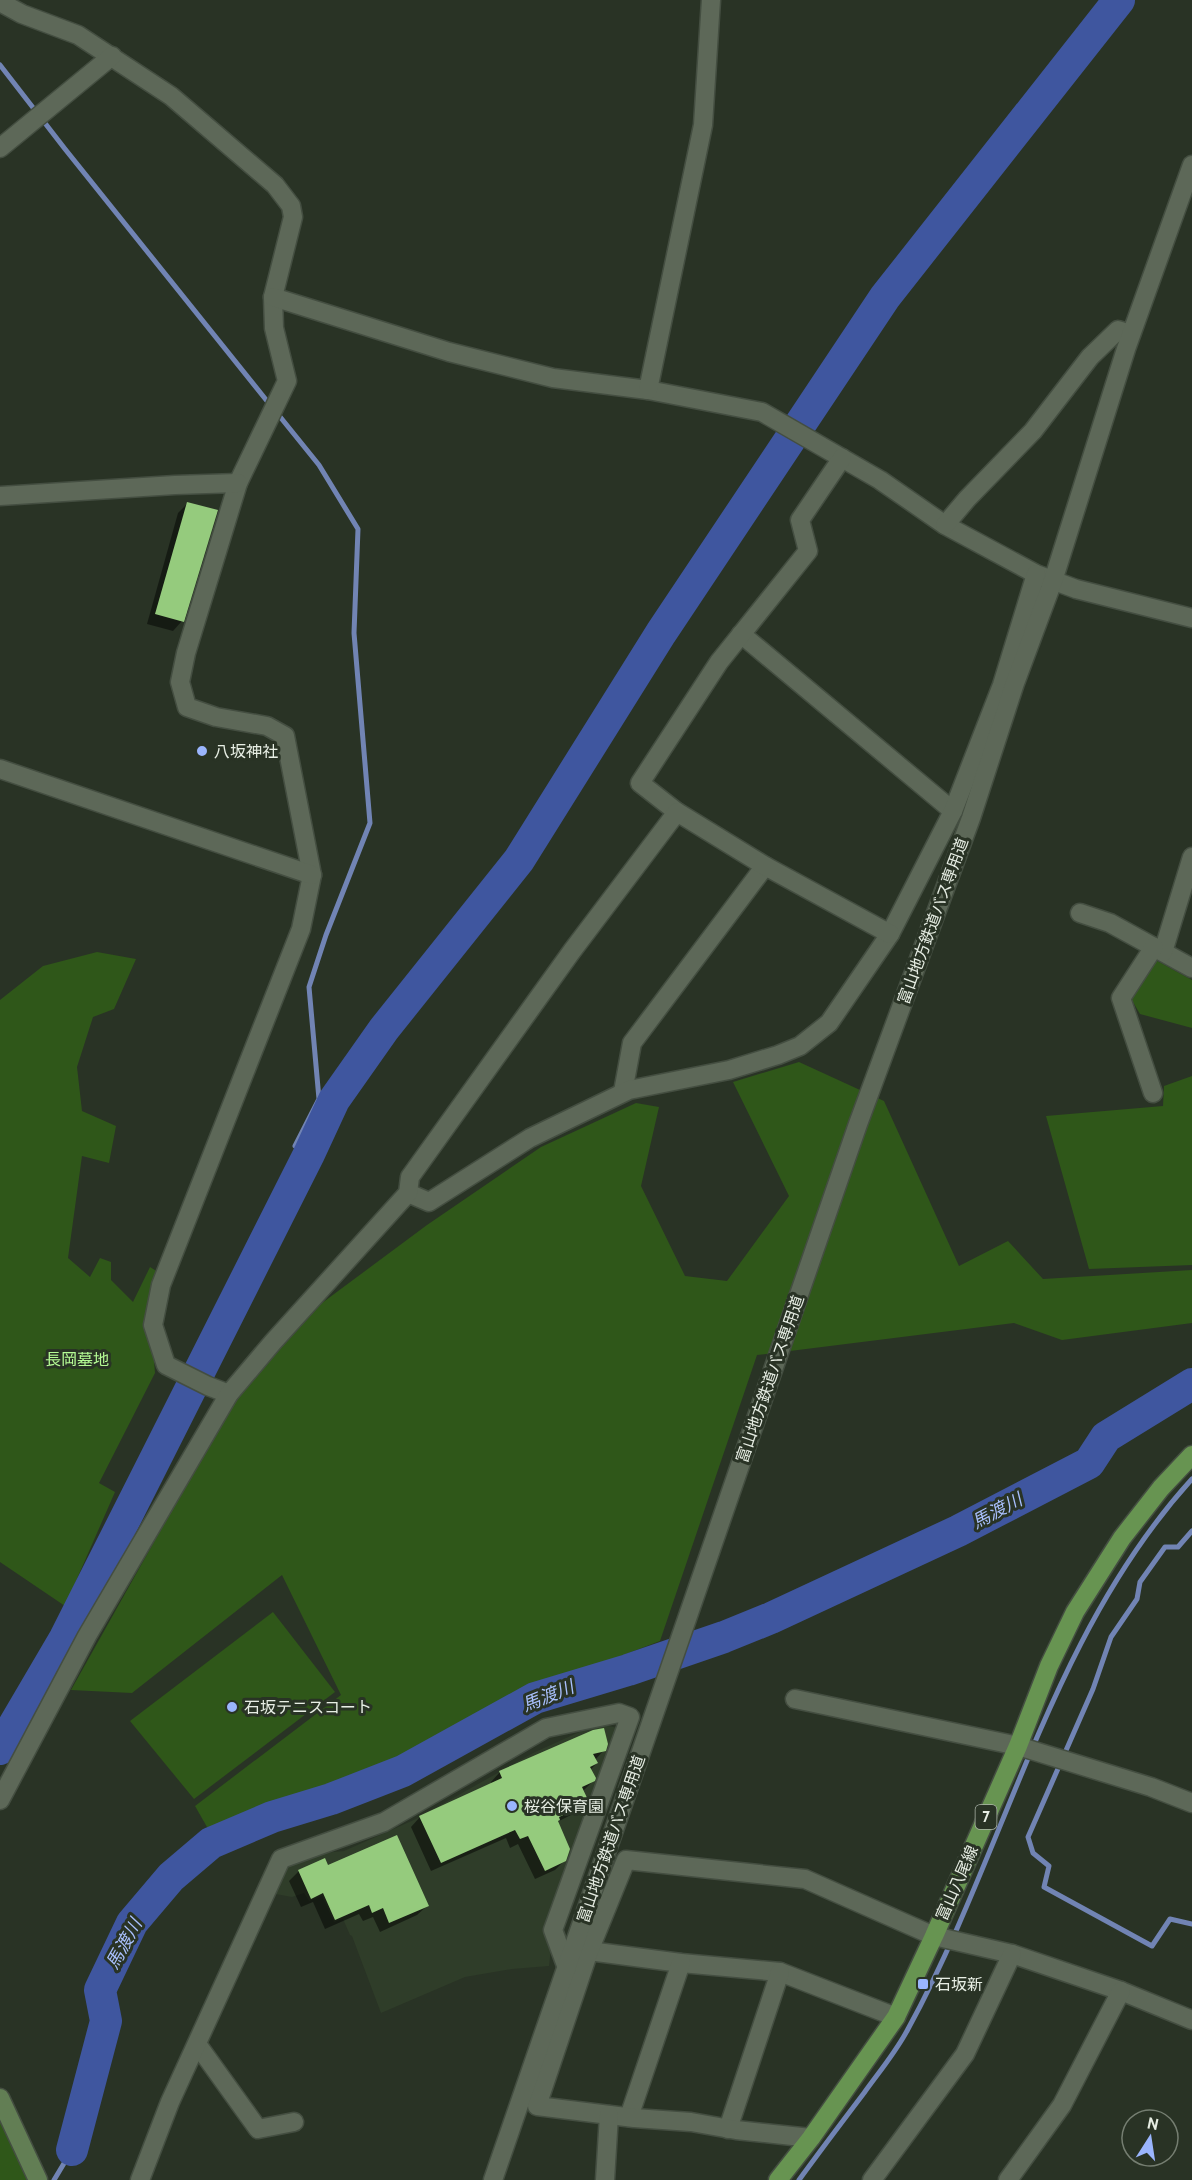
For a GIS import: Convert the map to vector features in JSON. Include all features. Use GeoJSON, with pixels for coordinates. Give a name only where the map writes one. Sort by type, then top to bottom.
{"type":"FeatureCollection","features":[{"type":"Feature","properties":{"kind":"main road","name":"富山八尾線"},"geometry":{"type":"LineString","coordinates":[[778,2180],[811,2138],[896,2017],[1018,1746],[1049,1666],[1075,1612],[1122,1538],[1161,1488],[1192,1455]]}},
{"type":"Feature","properties":{"kind":"main road"},"geometry":{"type":"LineString","coordinates":[[0,2098],[38,2180]]}},
{"type":"Feature","properties":{"kind":"street"},"geometry":{"type":"LineString","coordinates":[[648,390],[703,125],[711,0]]}},
{"type":"Feature","properties":{"kind":"street"},"geometry":{"type":"LineString","coordinates":[[0,2],[22,14],[78,34],[171,96],[276,185],[291,206],[293,217],[273,297],[274,328],[287,381],[238,483],[186,653],[180,682],[187,707],[216,717],[267,726],[285,736],[312,875],[301,929],[161,1285],[153,1325],[166,1365],[229,1394]]}},
{"type":"Feature","properties":{"kind":"street"},"geometry":{"type":"LineString","coordinates":[[0,148],[112,56]]}},
{"type":"Feature","properties":{"kind":"street"},"geometry":{"type":"LineString","coordinates":[[408,1193],[429,1202],[530,1138],[623,1092],[729,1070],[778,1056],[800,1046],[829,1023],[890,934],[953,811],[1045,578],[1192,165]]}},
{"type":"Feature","properties":{"kind":"street"},"geometry":{"type":"LineString","coordinates":[[273,297],[449,352],[553,378],[648,390],[762,412],[880,480],[945,525],[1045,578],[1076,589],[1192,618]]}},
{"type":"Feature","properties":{"kind":"street"},"geometry":{"type":"LineString","coordinates":[[945,525],[967,498],[1033,431],[1090,357],[1118,330],[1131,334]]}},
{"type":"Feature","properties":{"kind":"street"},"geometry":{"type":"LineString","coordinates":[[842,458],[800,520],[808,551],[718,662],[640,783],[677,812],[765,866],[890,934]]}},
{"type":"Feature","properties":{"kind":"street"},"geometry":{"type":"LineString","coordinates":[[0,496],[175,484],[238,483]]}},
{"type":"Feature","properties":{"kind":"street","name":"富山地方鉄道バス専用道"},"geometry":{"type":"LineString","coordinates":[[494,2180],[858,1124],[971,818],[1015,683],[1045,578]]}},
{"type":"Feature","properties":{"kind":"street"},"geometry":{"type":"LineString","coordinates":[[741,634],[953,811]]}},
{"type":"Feature","properties":{"kind":"street"},"geometry":{"type":"LineString","coordinates":[[0,769],[312,875]]}},
{"type":"Feature","properties":{"kind":"street"},"geometry":{"type":"LineString","coordinates":[[0,1800],[87,1636],[229,1394],[408,1193],[410,1177],[417,1167],[572,951],[677,812]]}},
{"type":"Feature","properties":{"kind":"street"},"geometry":{"type":"LineString","coordinates":[[1153,1093],[1121,998],[1158,949],[1192,857]]}},
{"type":"Feature","properties":{"kind":"street"},"geometry":{"type":"LineString","coordinates":[[623,1092],[632,1043],[765,866]]}},
{"type":"Feature","properties":{"kind":"street"},"geometry":{"type":"LineString","coordinates":[[1080,914],[1110,922],[1192,968]]}},
{"type":"Feature","properties":{"kind":"street"},"geometry":{"type":"LineString","coordinates":[[795,1699],[1018,1746],[1150,1786],[1192,1803]]}},
{"type":"Feature","properties":{"kind":"street"},"geometry":{"type":"LineString","coordinates":[[140,2180],[196,2044],[281,1859],[384,1822],[546,1728],[619,1713],[630,1717],[553,1930],[567,1968]]}},
{"type":"Feature","properties":{"kind":"street"},"geometry":{"type":"LineString","coordinates":[[811,2138],[728,2129],[691,2122],[537,2106],[589,1951],[627,1860],[805,1879],[934,1936],[1012,1954],[1121,1991],[1192,2020]]}},
{"type":"Feature","properties":{"kind":"street"},"geometry":{"type":"LineString","coordinates":[[589,1951],[681,1963],[780,1972],[896,2017]]}},
{"type":"Feature","properties":{"kind":"street"},"geometry":{"type":"LineString","coordinates":[[872,2180],[965,2054],[1012,1954]]}},
{"type":"Feature","properties":{"kind":"street"},"geometry":{"type":"LineString","coordinates":[[629,2117],[681,1963]]}},
{"type":"Feature","properties":{"kind":"street"},"geometry":{"type":"LineString","coordinates":[[728,2129],[780,1972]]}},
{"type":"Feature","properties":{"kind":"street"},"geometry":{"type":"LineString","coordinates":[[1008,2180],[1062,2106],[1121,1991]]}},
{"type":"Feature","properties":{"kind":"street"},"geometry":{"type":"LineString","coordinates":[[196,2044],[258,2129],[294,2122]]}},
{"type":"Feature","properties":{"kind":"street"},"geometry":{"type":"LineString","coordinates":[[605,2180],[609,2115]]}},
{"type":"Feature","properties":{"kind":"shaded area"},"geometry":{"type":"Polygon","coordinates":[[[597,1724],[619,1728],[553,1930],[549,1966],[512,1969],[465,1977],[381,2013],[352,1936],[343,1919],[334,1922],[322,1896],[309,1901],[304,1893],[292,1897],[259,1891],[271,1865],[322,1853],[344,1851],[416,1819],[533,1753],[597,1724]]]}},
{"type":"Feature","properties":{"kind":"green space","name":"長岡墓地"},"geometry":{"type":"Polygon","coordinates":[[[97,952],[136,959],[114,1009],[93,1017],[77,1067],[82,1111],[116,1126],[109,1163],[82,1156],[68,1258],[90,1277],[100,1258],[111,1262],[111,1280],[133,1302],[150,1267],[161,1274],[153,1348],[155,1373],[99,1483],[115,1492],[65,1606],[0,1562],[0,1000],[43,966],[97,952]]]}},
{"type":"Feature","properties":{"kind":"green space"},"geometry":{"type":"Polygon","coordinates":[[[1152,958],[1192,980],[1192,1028],[1140,1014],[1130,997],[1152,958]]]}},
{"type":"Feature","properties":{"kind":"green space"},"geometry":{"type":"Polygon","coordinates":[[[799,1062],[884,1101],[959,1266],[1008,1241],[1043,1279],[1192,1270],[1192,1323],[1062,1340],[1014,1323],[757,1355],[660,1641],[526,1692],[413,1758],[211,1834],[195,1806],[341,1695],[282,1575],[132,1693],[71,1690],[233,1401],[322,1303],[427,1225],[541,1147],[636,1103],[659,1107],[641,1186],[685,1276],[727,1281],[789,1196],[733,1082],[799,1062]]]}},
{"type":"Feature","properties":{"kind":"green space"},"geometry":{"type":"Polygon","coordinates":[[[1192,1076],[1192,1265],[1089,1269],[1046,1116],[1163,1106],[1164,1086],[1192,1076]]]}},
{"type":"Feature","properties":{"kind":"green space","name":"石坂テニスコート"},"geometry":{"type":"Polygon","coordinates":[[[273,1612],[335,1692],[194,1799],[130,1721],[273,1612]]]}},
{"type":"Feature","properties":{"kind":"green space"},"geometry":{"type":"Polygon","coordinates":[[[0,2118],[27,2180],[0,2180],[0,2118]]]}},
{"type":"Feature","properties":{"kind":"building"},"geometry":{"type":"Polygon","coordinates":[[[187,502],[218,510],[184,622],[155,614],[187,502]]]}},
{"type":"Feature","properties":{"kind":"building"},"geometry":{"type":"Polygon","coordinates":[[[604,1728],[608,1744],[606,1751],[593,1754],[598,1763],[590,1767],[596,1778],[595,1781],[582,1787],[588,1800],[587,1804],[559,1817],[558,1821],[570,1849],[566,1861],[545,1871],[528,1836],[520,1839],[515,1830],[441,1863],[419,1816],[502,1778],[499,1771],[593,1730],[604,1728]]]}},
{"type":"Feature","properties":{"kind":"building"},"geometry":{"type":"Polygon","coordinates":[[[397,1835],[429,1906],[389,1923],[383,1908],[372,1913],[369,1905],[335,1920],[323,1893],[311,1899],[298,1870],[325,1858],[328,1865],[397,1835]]]}},
{"type":"Feature","properties":{"kind":"waterway"},"geometry":{"type":"LineString","coordinates":[[0,1749],[65,1638],[334,1100],[384,1029],[519,860],[661,633],[885,297],[1119,0]]}},
{"type":"Feature","properties":{"kind":"waterway"},"geometry":{"type":"LineString","coordinates":[[0,65],[271,406]]}},
{"type":"Feature","properties":{"kind":"waterway"},"geometry":{"type":"LineString","coordinates":[[277,413],[319,465],[358,529],[354,633],[370,823],[326,935],[309,987],[319,1099],[295,1146],[309,1154]]}},
{"type":"Feature","properties":{"kind":"waterway","name":"馬渡川"},"geometry":{"type":"LineString","coordinates":[[72,2150],[106,2021],[100,1990],[132,1923],[171,1877],[211,1843],[272,1817],[331,1799],[403,1771],[535,1698],[628,1670],[724,1637],[771,1618],[958,1531],[1089,1463],[1106,1437],[1192,1384]]}},
{"type":"Feature","properties":{"kind":"waterway"},"geometry":{"type":"LineString","coordinates":[[799,2180],[903,2037],[943,1960],[1066,1674],[1102,1605],[1143,1540],[1192,1479]]}},
{"type":"Feature","properties":{"kind":"waterway"},"geometry":{"type":"LineString","coordinates":[[1192,1531],[1178,1547],[1165,1547],[1140,1582],[1137,1599],[1111,1637],[1093,1689],[1028,1837],[1033,1853],[1049,1866],[1044,1887],[1152,1946],[1170,1919],[1192,1924]]}},
{"type":"Feature","properties":{"kind":"waterway"},"geometry":{"type":"LineString","coordinates":[[54,2180],[72,2150]]}},
{"type":"Feature","properties":{"kind":"place","name":"八坂神社"},"geometry":{"type":"Point","coordinates":[202,751]}},
{"type":"Feature","properties":{"kind":"place","name":"石坂テニスコート"},"geometry":{"type":"Point","coordinates":[232,1707]}},
{"type":"Feature","properties":{"kind":"place","name":"桜谷保育園"},"geometry":{"type":"Point","coordinates":[512,1806]}},
{"type":"Feature","properties":{"kind":"place","name":"石坂新"},"geometry":{"type":"Point","coordinates":[923,1984]}}]}
